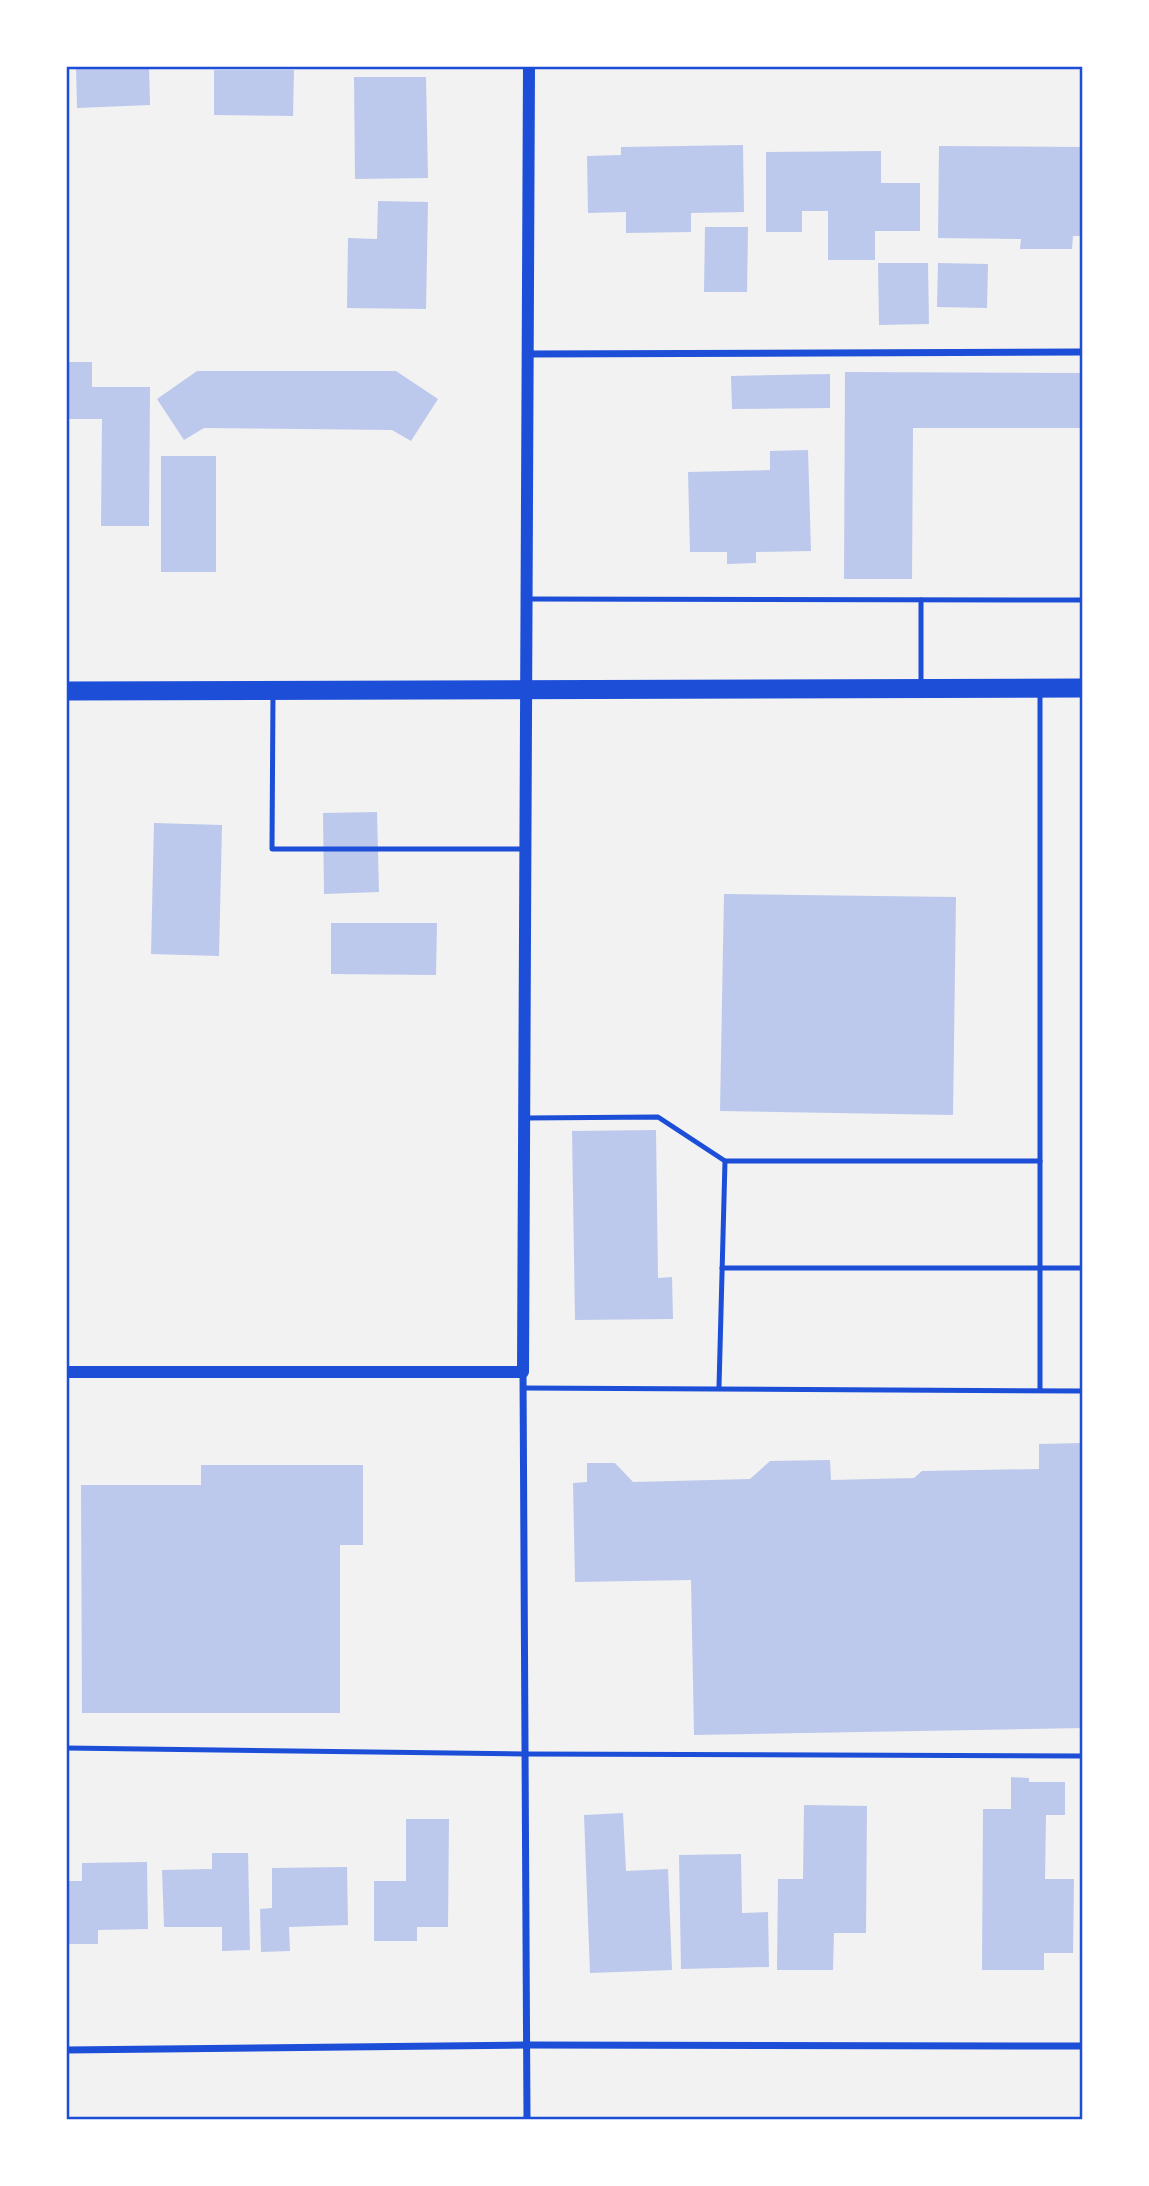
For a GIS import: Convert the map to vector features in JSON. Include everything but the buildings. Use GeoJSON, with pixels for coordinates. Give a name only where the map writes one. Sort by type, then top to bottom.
{"type":"FeatureCollection","features":[{"type":"Feature","properties":{"kind":"highway"},"geometry":{"type":"LineString","coordinates":[[66,691],[1083,688]]}},
{"type":"Feature","properties":{"kind":"street"},"geometry":{"type":"LineString","coordinates":[[527,2119],[523,1372],[529,66]]}},
{"type":"Feature","properties":{"kind":"street"},"geometry":{"type":"LineString","coordinates":[[528,354],[1083,352]]}},
{"type":"Feature","properties":{"kind":"street"},"geometry":{"type":"LineString","coordinates":[[66,1372],[523,1372]]}},
{"type":"Feature","properties":{"kind":"street"},"geometry":{"type":"LineString","coordinates":[[66,2050],[526,2045],[1083,2046]]}},
{"type":"Feature","properties":{"kind":"lane"},"geometry":{"type":"LineString","coordinates":[[528,599],[1083,600]]}},
{"type":"Feature","properties":{"kind":"lane"},"geometry":{"type":"LineString","coordinates":[[921,600],[921,689]]}},
{"type":"Feature","properties":{"kind":"lane"},"geometry":{"type":"LineString","coordinates":[[1040,688],[1040,1390]]}},
{"type":"Feature","properties":{"kind":"lane"},"geometry":{"type":"LineString","coordinates":[[273,690],[272,849],[526,849]]}},
{"type":"Feature","properties":{"kind":"lane"},"geometry":{"type":"LineString","coordinates":[[525,1118],[658,1117],[725,1161],[1040,1161]]}},
{"type":"Feature","properties":{"kind":"lane"},"geometry":{"type":"LineString","coordinates":[[719,1387],[725,1161]]}},
{"type":"Feature","properties":{"kind":"lane"},"geometry":{"type":"LineString","coordinates":[[722,1268],[1083,1268]]}},
{"type":"Feature","properties":{"kind":"lane"},"geometry":{"type":"LineString","coordinates":[[523,1388],[1083,1391]]}},
{"type":"Feature","properties":{"kind":"lane"},"geometry":{"type":"LineString","coordinates":[[66,1748],[525,1754],[1083,1756]]}}]}
